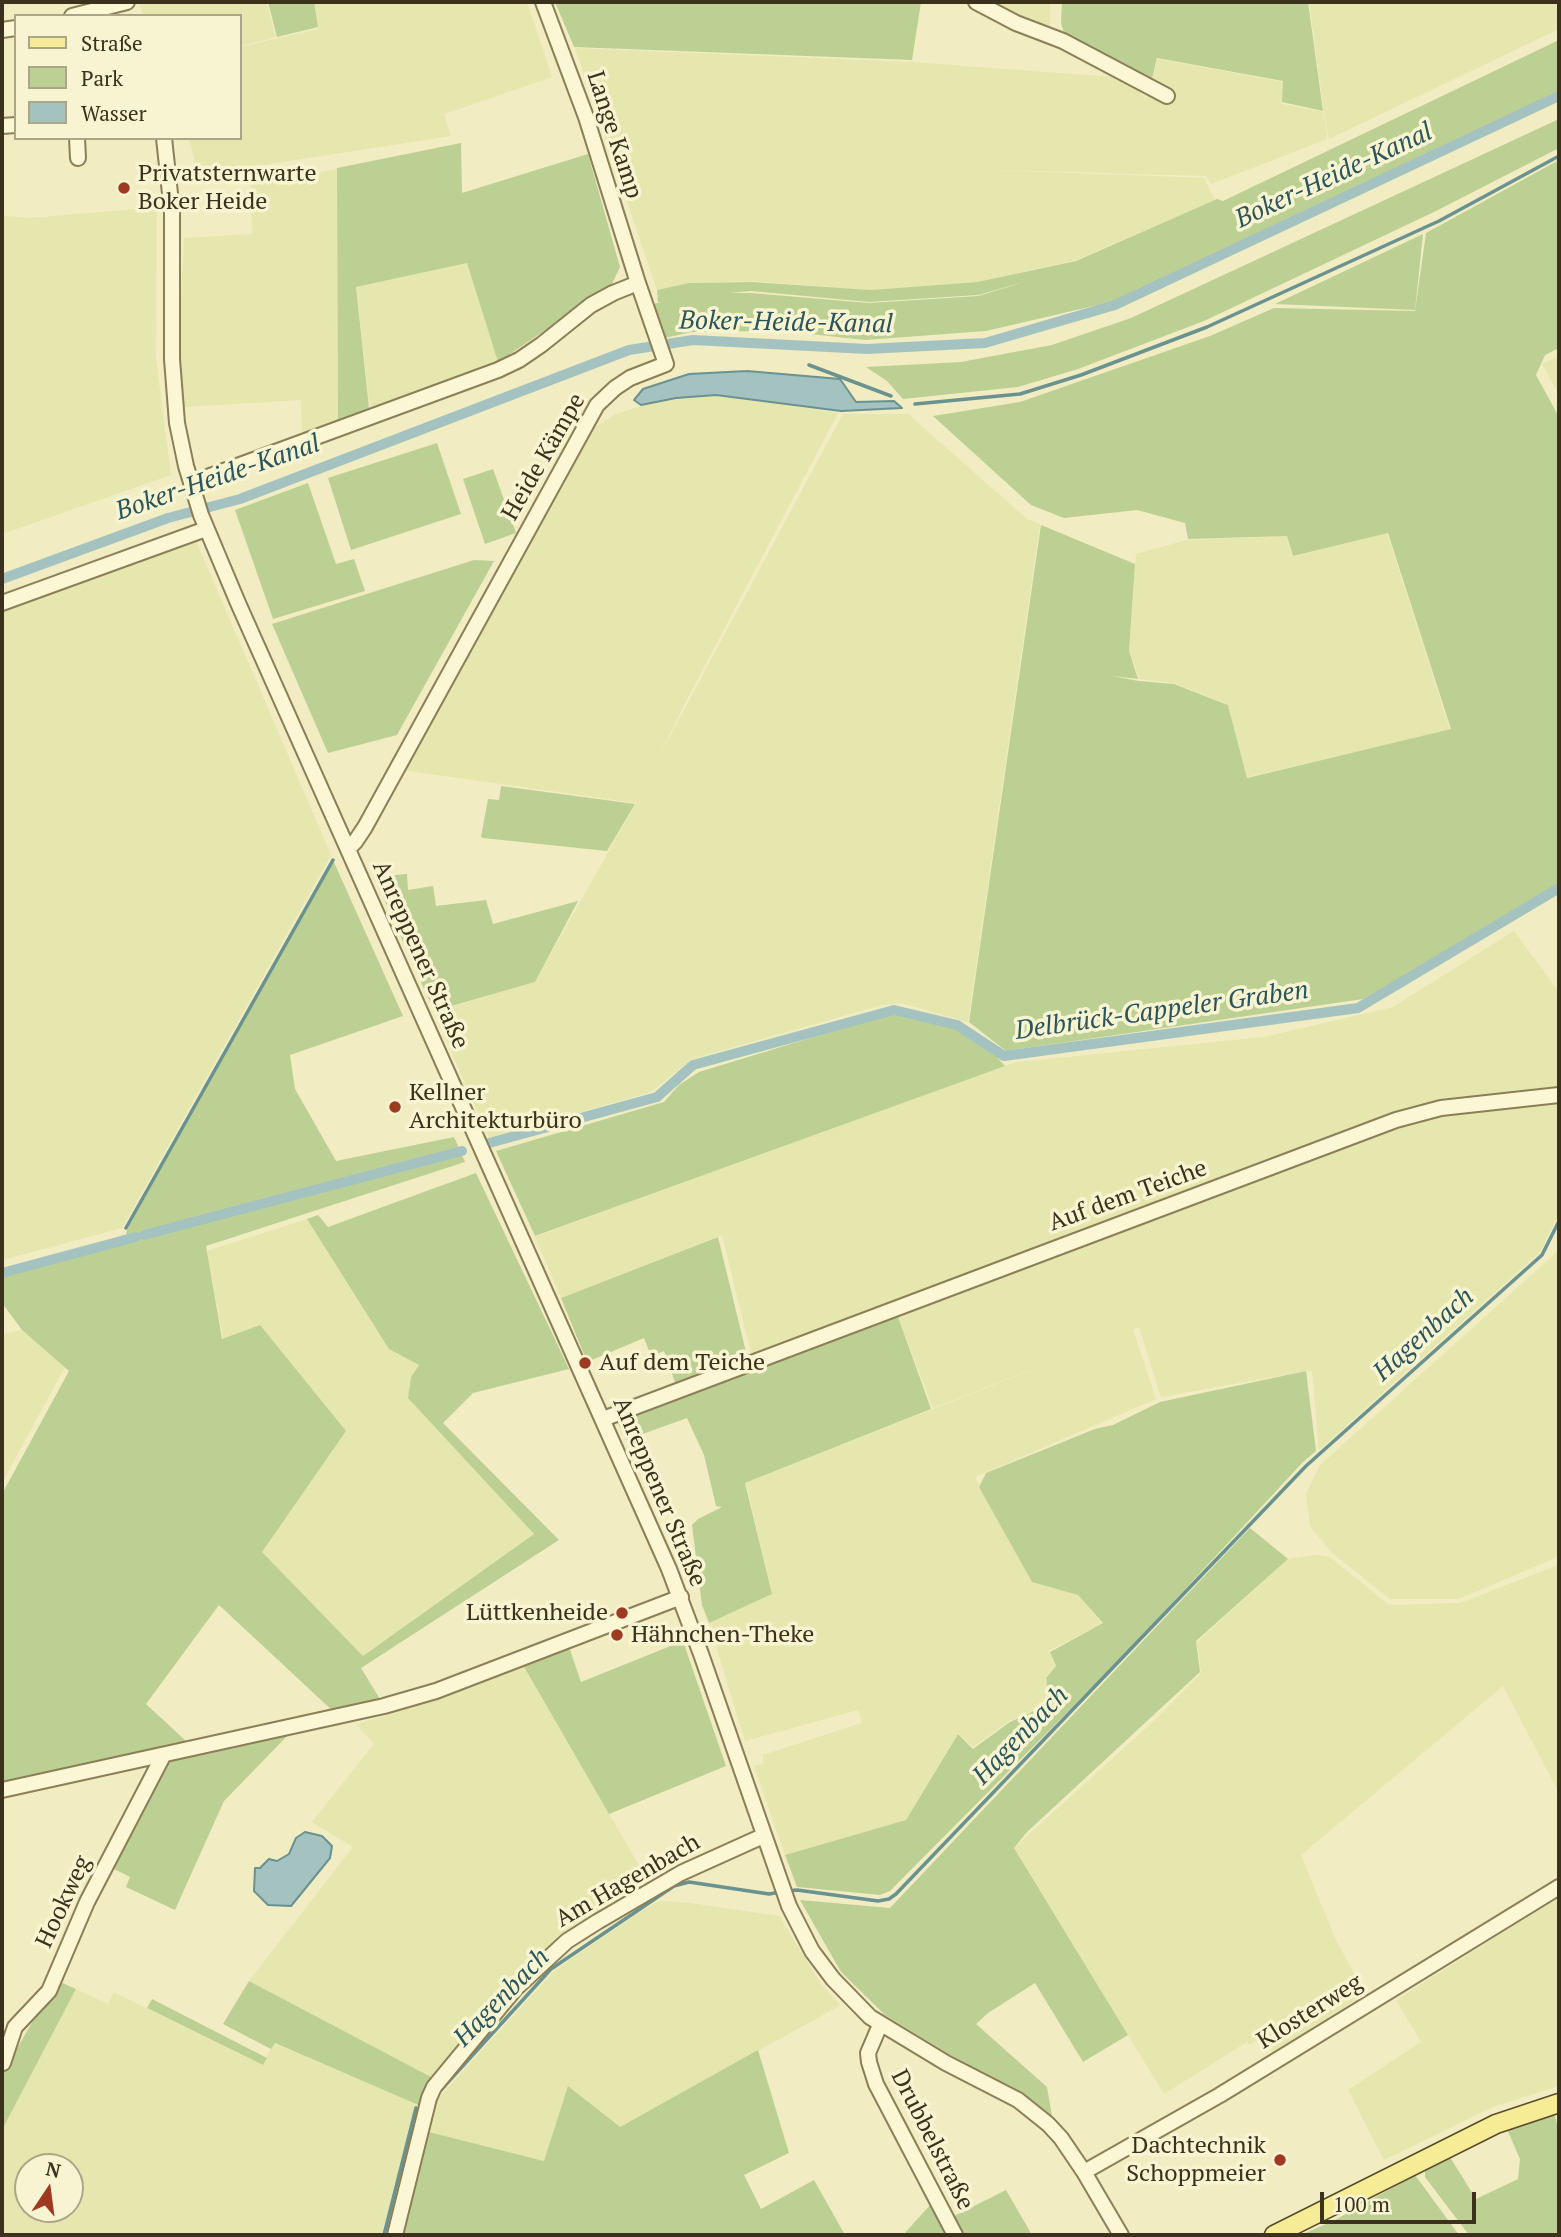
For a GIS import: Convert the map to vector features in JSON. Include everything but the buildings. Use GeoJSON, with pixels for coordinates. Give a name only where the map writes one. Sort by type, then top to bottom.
{"type":"FeatureCollection","features":[{"type":"Feature","properties":{"kind":"main road"},"geometry":{"type":"LineString","coordinates":[[1273,2235],[1496,2124],[1559,2103]]}},
{"type":"Feature","properties":{"kind":"street"},"geometry":{"type":"LineString","coordinates":[[80,14],[125,2]]}},
{"type":"Feature","properties":{"kind":"street","name":"Lange Kamp"},"geometry":{"type":"LineString","coordinates":[[543,2],[586,117],[638,283]]}},
{"type":"Feature","properties":{"kind":"street"},"geometry":{"type":"LineString","coordinates":[[976,2],[1016,23],[1063,41],[1167,96]]}},
{"type":"Feature","properties":{"kind":"street"},"geometry":{"type":"LineString","coordinates":[[77,140],[78,158]]}},
{"type":"Feature","properties":{"kind":"street","name":"Anreppener Straße"},"geometry":{"type":"LineString","coordinates":[[164,140],[172,212],[174,392],[177,423],[196,500],[348,849],[681,1597],[789,1906],[812,1951],[859,2008],[880,2025],[1025,2105],[1061,2138],[1121,2235]]}},
{"type":"Feature","properties":{"kind":"street","name":"Heide Kämpe"},"geometry":{"type":"LineString","coordinates":[[348,849],[365,827],[597,405],[615,388],[630,379],[666,364],[638,283]]}},
{"type":"Feature","properties":{"kind":"street"},"geometry":{"type":"LineString","coordinates":[[191,483],[498,370],[541,345],[591,305],[638,283]]}},
{"type":"Feature","properties":{"kind":"street"},"geometry":{"type":"LineString","coordinates":[[2,603],[204,522]]}},
{"type":"Feature","properties":{"kind":"street","name":"Auf dem Teiche"},"geometry":{"type":"LineString","coordinates":[[603,1419],[1396,1120],[1441,1108],[1559,1095]]}},
{"type":"Feature","properties":{"kind":"street"},"geometry":{"type":"LineString","coordinates":[[2,1790],[163,1756],[436,1692],[681,1597]]}},
{"type":"Feature","properties":{"kind":"street","name":"Hookweg"},"geometry":{"type":"LineString","coordinates":[[3,2063],[15,2027],[49,1991],[87,1902],[163,1756]]}},
{"type":"Feature","properties":{"kind":"street","name":"Am Hagenbach"},"geometry":{"type":"LineString","coordinates":[[395,2235],[434,2087],[515,1989],[568,1941],[597,1922],[681,1872],[763,1836]]}},
{"type":"Feature","properties":{"kind":"street","name":"Klosterweg"},"geometry":{"type":"LineString","coordinates":[[1084,2172],[1220,2095],[1559,1887]]}},
{"type":"Feature","properties":{"kind":"street","name":"Drubbelstraße"},"geometry":{"type":"LineString","coordinates":[[880,2025],[869,2053],[876,2084],[955,2235]]}},
{"type":"Feature","properties":{"kind":"green space"},"geometry":{"type":"Polygon","coordinates":[[[139,2],[266,2],[276,37],[242,46],[242,14],[142,14],[139,2]]]}},
{"type":"Feature","properties":{"kind":"green space"},"geometry":{"type":"Polygon","coordinates":[[[268,2],[314,2],[318,27],[277,37],[268,2]]]}},
{"type":"Feature","properties":{"kind":"green space"},"geometry":{"type":"Polygon","coordinates":[[[314,2],[527,2],[552,77],[444,114],[451,136],[198,175],[189,140],[242,140],[242,47],[318,29],[314,2]]]}},
{"type":"Feature","properties":{"kind":"green space"},"geometry":{"type":"Polygon","coordinates":[[[555,2],[921,2],[912,60],[574,47],[555,2]]]}},
{"type":"Feature","properties":{"kind":"green space"},"geometry":{"type":"Polygon","coordinates":[[[988,2],[1050,2],[1050,28],[1019,17],[988,2]]]}},
{"type":"Feature","properties":{"kind":"green space"},"geometry":{"type":"Polygon","coordinates":[[[1062,2],[1308,2],[1323,111],[1282,102],[1283,81],[1157,58],[1151,83],[1066,39],[1061,23],[1062,2]]]}},
{"type":"Feature","properties":{"kind":"green space"},"geometry":{"type":"Polygon","coordinates":[[[1309,2],[1559,2],[1559,29],[1329,139],[1309,2]]]}},
{"type":"Feature","properties":{"kind":"green space"},"geometry":{"type":"Polygon","coordinates":[[[1559,40],[1559,92],[1115,301],[986,331],[865,340],[757,331],[692,332],[664,338],[654,304],[661,302],[658,302],[657,290],[689,283],[752,282],[871,290],[977,282],[1076,261],[1217,199],[1223,201],[1559,40]],[[1028,281],[978,295],[869,302],[751,291],[729,293],[869,303],[978,296],[1028,281]]]}},
{"type":"Feature","properties":{"kind":"green space"},"geometry":{"type":"Polygon","coordinates":[[[575,48],[912,62],[1126,78],[1146,99],[1158,59],[1283,82],[1282,104],[1324,112],[1327,139],[1211,184],[1206,176],[967,169],[1204,178],[1215,200],[1076,260],[977,282],[871,290],[751,281],[690,283],[657,290],[575,48]]]}},
{"type":"Feature","properties":{"kind":"green space"},"geometry":{"type":"Polygon","coordinates":[[[1559,119],[1559,148],[1436,211],[1204,321],[1078,369],[1018,387],[903,399],[887,381],[866,367],[961,362],[1052,345],[1131,318],[1559,119]]]}},
{"type":"Feature","properties":{"kind":"green space"},"geometry":{"type":"Polygon","coordinates":[[[461,143],[462,193],[588,154],[620,267],[611,286],[498,362],[467,263],[356,287],[369,408],[338,420],[337,168],[461,143]]]}},
{"type":"Feature","properties":{"kind":"green space"},"geometry":{"type":"Polygon","coordinates":[[[1559,160],[1559,348],[1545,355],[1536,375],[1559,417],[1559,884],[1370,998],[1006,1051],[969,1022],[1041,525],[1135,564],[1129,651],[1138,679],[1112,676],[1174,684],[1228,705],[1247,778],[1451,729],[1388,533],[1293,556],[1287,536],[1188,539],[1185,523],[1137,510],[1064,518],[1031,505],[933,416],[1020,402],[1210,336],[1274,308],[1415,311],[1426,233],[1559,160]]]}},
{"type":"Feature","properties":{"kind":"green space"},"geometry":{"type":"Polygon","coordinates":[[[337,169],[338,421],[302,434],[301,400],[183,407],[178,358],[184,238],[252,234],[251,185],[337,169]]]}},
{"type":"Feature","properties":{"kind":"green space"},"geometry":{"type":"Polygon","coordinates":[[[157,207],[156,359],[171,475],[2,534],[2,216],[31,218],[157,207]]]}},
{"type":"Feature","properties":{"kind":"green space"},"geometry":{"type":"Polygon","coordinates":[[[1423,234],[1415,310],[1275,304],[1423,234]]]}},
{"type":"Feature","properties":{"kind":"green space"},"geometry":{"type":"Polygon","coordinates":[[[467,263],[498,362],[370,408],[356,287],[467,263]]]}},
{"type":"Feature","properties":{"kind":"green space"},"geometry":{"type":"Polygon","coordinates":[[[1559,356],[1559,394],[1542,364],[1559,356]]]}},
{"type":"Feature","properties":{"kind":"green space"},"geometry":{"type":"Polygon","coordinates":[[[715,396],[838,413],[656,762],[843,414],[908,414],[1027,519],[1040,524],[968,1022],[901,1003],[882,1005],[692,1059],[651,1092],[489,1138],[434,1012],[535,982],[636,803],[402,770],[587,432],[616,414],[641,406],[676,399],[715,396]]]}},
{"type":"Feature","properties":{"kind":"green space"},"geometry":{"type":"Polygon","coordinates":[[[437,443],[461,514],[351,550],[328,478],[437,443]]]}},
{"type":"Feature","properties":{"kind":"green space"},"geometry":{"type":"Polygon","coordinates":[[[493,469],[516,533],[485,544],[463,479],[493,469]]]}},
{"type":"Feature","properties":{"kind":"green space"},"geometry":{"type":"Polygon","coordinates":[[[308,483],[336,564],[354,559],[365,591],[273,619],[235,510],[308,483]]]}},
{"type":"Feature","properties":{"kind":"green space"},"geometry":{"type":"Polygon","coordinates":[[[1387,533],[1450,730],[1247,777],[1228,704],[1174,683],[1139,679],[1129,650],[1136,554],[1187,540],[1287,536],[1292,557],[1387,533]]]}},
{"type":"Feature","properties":{"kind":"green space"},"geometry":{"type":"Polygon","coordinates":[[[196,541],[331,855],[122,1228],[2,1260],[2,612],[196,541]]]}},
{"type":"Feature","properties":{"kind":"green space"},"geometry":{"type":"Polygon","coordinates":[[[474,560],[494,561],[397,735],[328,753],[272,624],[474,560]]]}},
{"type":"Feature","properties":{"kind":"green space"},"geometry":{"type":"Polygon","coordinates":[[[501,786],[635,804],[607,851],[483,838],[481,837],[488,799],[499,800],[501,786]]]}},
{"type":"Feature","properties":{"kind":"green space"},"geometry":{"type":"Polygon","coordinates":[[[333,860],[403,1016],[290,1055],[295,1089],[336,1161],[454,1137],[465,1162],[206,1246],[222,1339],[260,1325],[346,1431],[262,1552],[363,1656],[534,1534],[408,1398],[411,1377],[419,1365],[389,1349],[307,1219],[318,1215],[328,1227],[476,1173],[569,1369],[473,1393],[443,1423],[559,1540],[361,1668],[383,1704],[336,1714],[219,1605],[146,1704],[198,1752],[294,1729],[224,1801],[175,1910],[126,1887],[130,1877],[112,1868],[167,1757],[2,1784],[2,1494],[69,1371],[22,1330],[2,1303],[2,1277],[125,1243],[127,1230],[333,860]]]}},
{"type":"Feature","properties":{"kind":"green space"},"geometry":{"type":"Polygon","coordinates":[[[407,874],[408,890],[433,886],[436,906],[486,900],[493,924],[578,901],[535,982],[434,1011],[374,877],[407,874]]]}},
{"type":"Feature","properties":{"kind":"green space"},"geometry":{"type":"Polygon","coordinates":[[[1514,931],[1559,992],[1559,1091],[1440,1104],[752,1357],[722,1235],[561,1298],[535,1237],[917,1096],[1017,1062],[1264,1037],[1393,1007],[1514,931]]]}},
{"type":"Feature","properties":{"kind":"green space"},"geometry":{"type":"Polygon","coordinates":[[[892,1013],[959,1030],[995,1055],[1005,1066],[535,1236],[496,1151],[664,1102],[679,1085],[699,1072],[892,1013]]]}},
{"type":"Feature","properties":{"kind":"green space"},"geometry":{"type":"Polygon","coordinates":[[[1559,1100],[1559,1213],[1540,1252],[1319,1450],[1312,1370],[1161,1397],[1139,1327],[1133,1330],[1156,1399],[975,1477],[1032,1582],[1078,1595],[1102,1623],[1049,1651],[1055,1666],[1045,1678],[1049,1703],[1009,1721],[973,1747],[958,1733],[906,1820],[785,1855],[754,1766],[763,1764],[763,1755],[862,1723],[858,1710],[745,1741],[709,1623],[772,1594],[746,1483],[1115,1337],[933,1408],[897,1314],[1399,1124],[1442,1112],[1559,1100]]]}},
{"type":"Feature","properties":{"kind":"green space"},"geometry":{"type":"Polygon","coordinates":[[[307,1219],[338,1266],[419,1365],[411,1377],[409,1398],[534,1534],[363,1656],[262,1552],[207,1251],[307,1219]]]}},
{"type":"Feature","properties":{"kind":"green space"},"geometry":{"type":"Polygon","coordinates":[[[718,1237],[748,1360],[677,1388],[664,1351],[651,1356],[644,1338],[587,1362],[561,1298],[718,1237]]]}},
{"type":"Feature","properties":{"kind":"green space"},"geometry":{"type":"Polygon","coordinates":[[[1559,1250],[1559,1552],[1555,1558],[1459,1599],[1390,1599],[1332,1553],[1310,1526],[1306,1494],[1320,1465],[1559,1250]]]}},
{"type":"Feature","properties":{"kind":"green space"},"geometry":{"type":"Polygon","coordinates":[[[897,1314],[931,1409],[745,1483],[772,1594],[709,1623],[702,1605],[692,1525],[722,1507],[716,1506],[704,1455],[687,1418],[626,1440],[617,1421],[897,1314]]]}},
{"type":"Feature","properties":{"kind":"green space"},"geometry":{"type":"Polygon","coordinates":[[[22,1330],[65,1367],[2,1483],[2,1334],[22,1330]]]}},
{"type":"Feature","properties":{"kind":"green space"},"geometry":{"type":"Polygon","coordinates":[[[1306,1371],[1316,1451],[1125,1654],[890,1891],[880,1895],[797,1887],[785,1855],[906,1820],[958,1734],[973,1749],[1010,1722],[1049,1704],[1046,1678],[1056,1666],[1050,1652],[1103,1623],[1078,1595],[1032,1582],[979,1487],[986,1473],[1095,1429],[1113,1425],[1160,1402],[1306,1371]]]}},
{"type":"Feature","properties":{"kind":"green space"},"geometry":{"type":"Polygon","coordinates":[[[1250,1528],[1288,1559],[1196,1641],[1200,1672],[1027,1832],[1014,1848],[1128,2035],[1083,2062],[1035,1983],[988,2013],[976,2024],[1047,2087],[1052,2116],[1027,2098],[885,2015],[841,1972],[800,1900],[890,1908],[1250,1528]]]}},
{"type":"Feature","properties":{"kind":"green space"},"geometry":{"type":"Polygon","coordinates":[[[1316,1555],[1330,1557],[1389,1605],[1460,1603],[1556,1566],[1559,1561],[1559,1793],[1503,1686],[1301,1855],[1335,1938],[1365,1994],[1273,2052],[1263,2037],[1250,2045],[1247,2042],[1164,2094],[1014,1848],[1157,1718],[1201,1673],[1197,1642],[1288,1559],[1316,1555]]]}},
{"type":"Feature","properties":{"kind":"green space"},"geometry":{"type":"Polygon","coordinates":[[[683,1641],[726,1766],[609,1814],[523,1665],[569,1647],[581,1682],[683,1641]]]}},
{"type":"Feature","properties":{"kind":"green space"},"geometry":{"type":"Polygon","coordinates":[[[523,1665],[649,1883],[580,1925],[433,2078],[249,1981],[353,1847],[312,1822],[374,1744],[356,1724],[385,1716],[523,1665]]]}},
{"type":"Feature","properties":{"kind":"green space"},"geometry":{"type":"Polygon","coordinates":[[[1559,1897],[1559,2086],[1493,2107],[1384,2160],[1348,2090],[1421,2042],[1396,2000],[1559,1897]]]}},
{"type":"Feature","properties":{"kind":"green space"},"geometry":{"type":"Polygon","coordinates":[[[659,1901],[779,1916],[823,1987],[841,2005],[620,2127],[544,2161],[425,2131],[430,2107],[555,1970],[659,1901]]]}},
{"type":"Feature","properties":{"kind":"green space"},"geometry":{"type":"Polygon","coordinates":[[[56,1980],[76,1989],[2,2130],[2,2075],[56,1980]]]}},
{"type":"Feature","properties":{"kind":"green space"},"geometry":{"type":"Polygon","coordinates":[[[249,1981],[433,2078],[423,2107],[275,2043],[271,2049],[223,2024],[249,1981]]]}},
{"type":"Feature","properties":{"kind":"green space"},"geometry":{"type":"Polygon","coordinates":[[[76,1989],[108,2004],[114,1992],[262,2065],[274,2043],[423,2107],[391,2235],[2,2235],[2,2130],[76,1989]]]}},
{"type":"Feature","properties":{"kind":"green space"},"geometry":{"type":"Polygon","coordinates":[[[152,1999],[267,2058],[263,2065],[147,2008],[152,1999]]]}},
{"type":"Feature","properties":{"kind":"green space"},"geometry":{"type":"Polygon","coordinates":[[[758,2050],[789,2153],[744,2175],[761,2209],[814,2180],[845,2235],[400,2235],[425,2131],[544,2161],[568,2086],[620,2127],[758,2050]]]}},
{"type":"Feature","properties":{"kind":"green space"},"geometry":{"type":"Polygon","coordinates":[[[1554,2113],[1559,2132],[1559,2235],[1469,2235],[1425,2177],[1425,2168],[1450,2157],[1476,2199],[1518,2179],[1520,2159],[1506,2127],[1554,2113]]]}},
{"type":"Feature","properties":{"kind":"green space"},"geometry":{"type":"Polygon","coordinates":[[[1415,2175],[1459,2235],[1301,2235],[1335,2220],[1415,2175]]]}},
{"type":"Feature","properties":{"kind":"green space"},"geometry":{"type":"Polygon","coordinates":[[[1006,2190],[1032,2235],[961,2235],[952,2217],[1006,2190]]]}},
{"type":"Feature","properties":{"kind":"green space"},"geometry":{"type":"Polygon","coordinates":[[[933,2202],[951,2235],[903,2235],[931,2204],[933,2202]]]}},
{"type":"Feature","properties":{"kind":"water"},"geometry":{"type":"Polygon","coordinates":[[[747,371],[840,379],[856,402],[894,401],[902,408],[841,411],[716,395],[676,398],[641,405],[634,400],[643,389],[689,374],[747,371]]]}},
{"type":"Feature","properties":{"kind":"water"},"geometry":{"type":"Polygon","coordinates":[[[305,1832],[322,1836],[332,1846],[330,1858],[291,1906],[268,1905],[254,1891],[255,1868],[260,1868],[269,1859],[277,1861],[289,1854],[296,1838],[305,1832]]]}},
{"type":"Feature","properties":{"kind":"waterway","name":"Boker-Heide-Kanal"},"geometry":{"type":"LineString","coordinates":[[2,579],[168,518],[240,499],[629,350],[693,340],[867,349],[985,343],[1115,305],[1559,96]]}},
{"type":"Feature","properties":{"kind":"waterway"},"geometry":{"type":"LineString","coordinates":[[915,404],[1020,394],[1081,375],[1207,327],[1439,221],[1559,156]]}},
{"type":"Feature","properties":{"kind":"waterway"},"geometry":{"type":"LineString","coordinates":[[809,365],[891,396]]}},
{"type":"Feature","properties":{"kind":"waterway"},"geometry":{"type":"LineString","coordinates":[[126,1228],[333,860]]}},
{"type":"Feature","properties":{"kind":"waterway","name":"Delbrück-Cappeler Graben"},"geometry":{"type":"LineString","coordinates":[[482,1145],[657,1097],[693,1065],[894,1010],[957,1025],[1004,1056],[1358,1008],[1559,888]]}},
{"type":"Feature","properties":{"kind":"waterway","name":"Delbrück-Cappeler Graben"},"geometry":{"type":"LineString","coordinates":[[144,1235],[462,1151]]}},
{"type":"Feature","properties":{"kind":"waterway","name":"Hagenbach"},"geometry":{"type":"LineString","coordinates":[[788,1891],[878,1901],[889,1899],[896,1894],[1306,1466],[1542,1255],[1559,1221]]}},
{"type":"Feature","properties":{"kind":"waterway","name":"Delbrück-Cappeler Graben"},"geometry":{"type":"LineString","coordinates":[[2,1273],[136,1237]]}},
{"type":"Feature","properties":{"kind":"waterway","name":"Hagenbach"},"geometry":{"type":"LineString","coordinates":[[439,2092],[551,1969],[674,1886],[689,1882],[769,1894],[781,1892]]}},
{"type":"Feature","properties":{"kind":"waterway","name":"Hagenbach"},"geometry":{"type":"LineString","coordinates":[[384,2235],[416,2108]]}},
{"type":"Feature","properties":{"kind":"place","name":"Privatsternwarte Boker Heide"},"geometry":{"type":"Point","coordinates":[124,188]}},
{"type":"Feature","properties":{"kind":"place","name":"Kellner Architekturbüro"},"geometry":{"type":"Point","coordinates":[395,1107]}},
{"type":"Feature","properties":{"kind":"place","name":"Auf dem Teiche"},"geometry":{"type":"Point","coordinates":[585,1363]}},
{"type":"Feature","properties":{"kind":"place","name":"Lüttkenheide"},"geometry":{"type":"Point","coordinates":[622,1613]}},
{"type":"Feature","properties":{"kind":"place","name":"Hähnchen-Theke"},"geometry":{"type":"Point","coordinates":[617,1635]}},
{"type":"Feature","properties":{"kind":"place","name":"Dachtechnik Schoppmeier"},"geometry":{"type":"Point","coordinates":[1280,2160]}}]}
